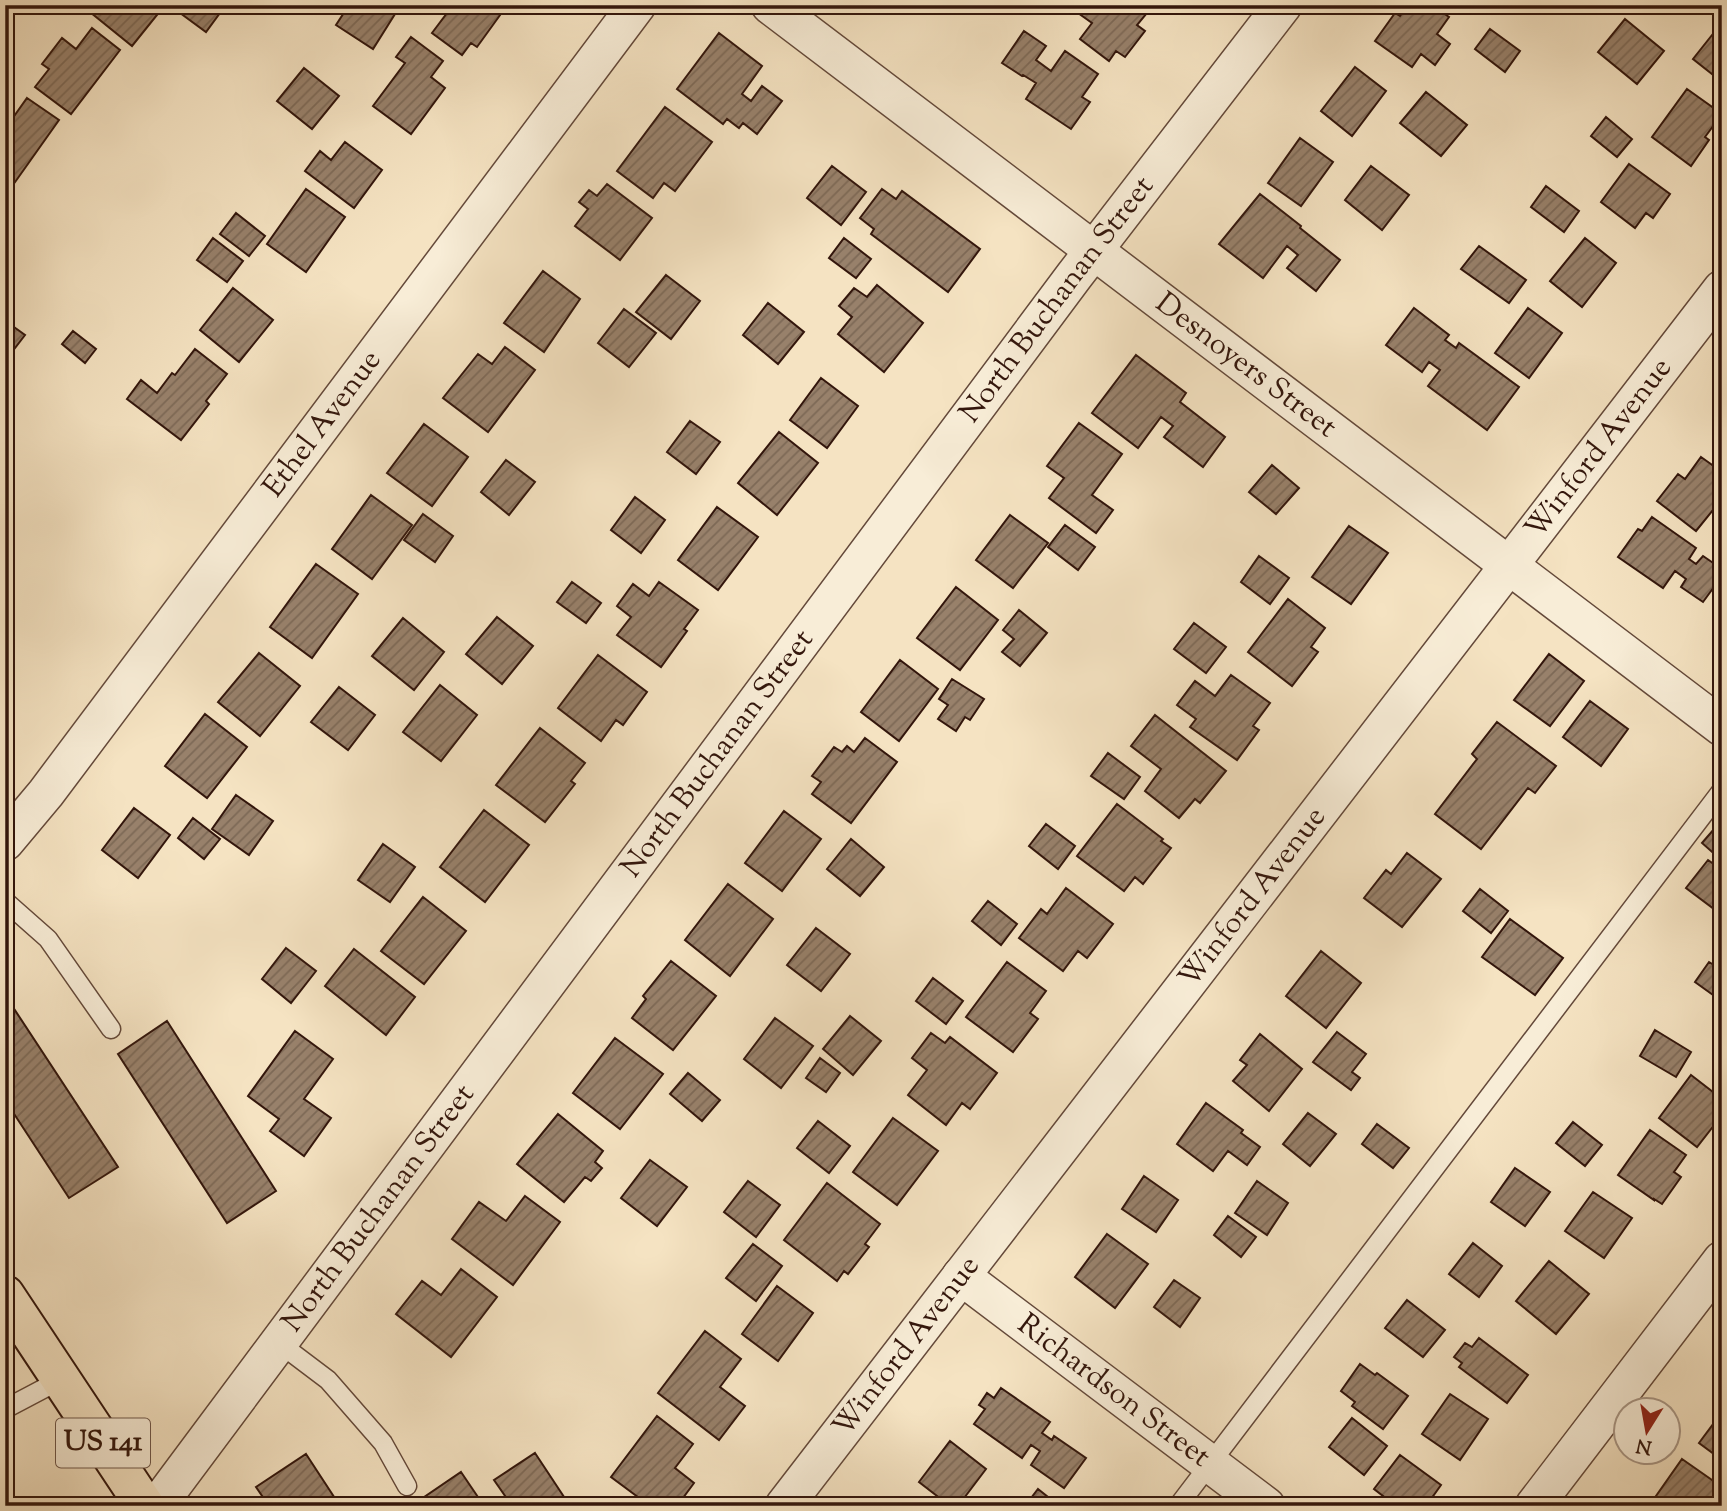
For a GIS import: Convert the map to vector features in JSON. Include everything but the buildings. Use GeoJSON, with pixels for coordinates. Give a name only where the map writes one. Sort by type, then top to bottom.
{"type":"FeatureCollection","features":[{"type":"Feature","properties":{"kind":"main road","name":"US 141"},"geometry":{"type":"LineString","coordinates":[[5,1296],[145,1506]]}},
{"type":"Feature","properties":{"kind":"street","name":"Ethel Avenue"},"geometry":{"type":"LineString","coordinates":[[5,842],[46,793],[637,5]]}},
{"type":"Feature","properties":{"kind":"street","name":"Desnoyers Street"},"geometry":{"type":"LineString","coordinates":[[770,5],[1722,727]]}},
{"type":"Feature","properties":{"kind":"street","name":"North Buchanan Street"},"geometry":{"type":"LineString","coordinates":[[157,1506],[1094,251],[1283,5]]}},
{"type":"Feature","properties":{"kind":"street","name":"Winford Avenue"},"geometry":{"type":"LineString","coordinates":[[784,1506],[1722,289]]}},
{"type":"Feature","properties":{"kind":"street"},"geometry":{"type":"LineString","coordinates":[[1534,1506],[1722,1259]]}},
{"type":"Feature","properties":{"kind":"street","name":"Richardson Street"},"geometry":{"type":"LineString","coordinates":[[961,1276],[1266,1506]]}},
{"type":"Feature","properties":{"kind":"lane"},"geometry":{"type":"LineString","coordinates":[[1178,1506],[1722,790]]}},
{"type":"Feature","properties":{"kind":"lane"},"geometry":{"type":"LineString","coordinates":[[5,901],[48,939],[111,1029]]}},
{"type":"Feature","properties":{"kind":"lane"},"geometry":{"type":"LineString","coordinates":[[279,1343],[328,1380],[383,1443],[407,1486]]}},
{"type":"Feature","properties":{"kind":"lane"},"geometry":{"type":"LineString","coordinates":[[5,1409],[60,1380]]}}]}
